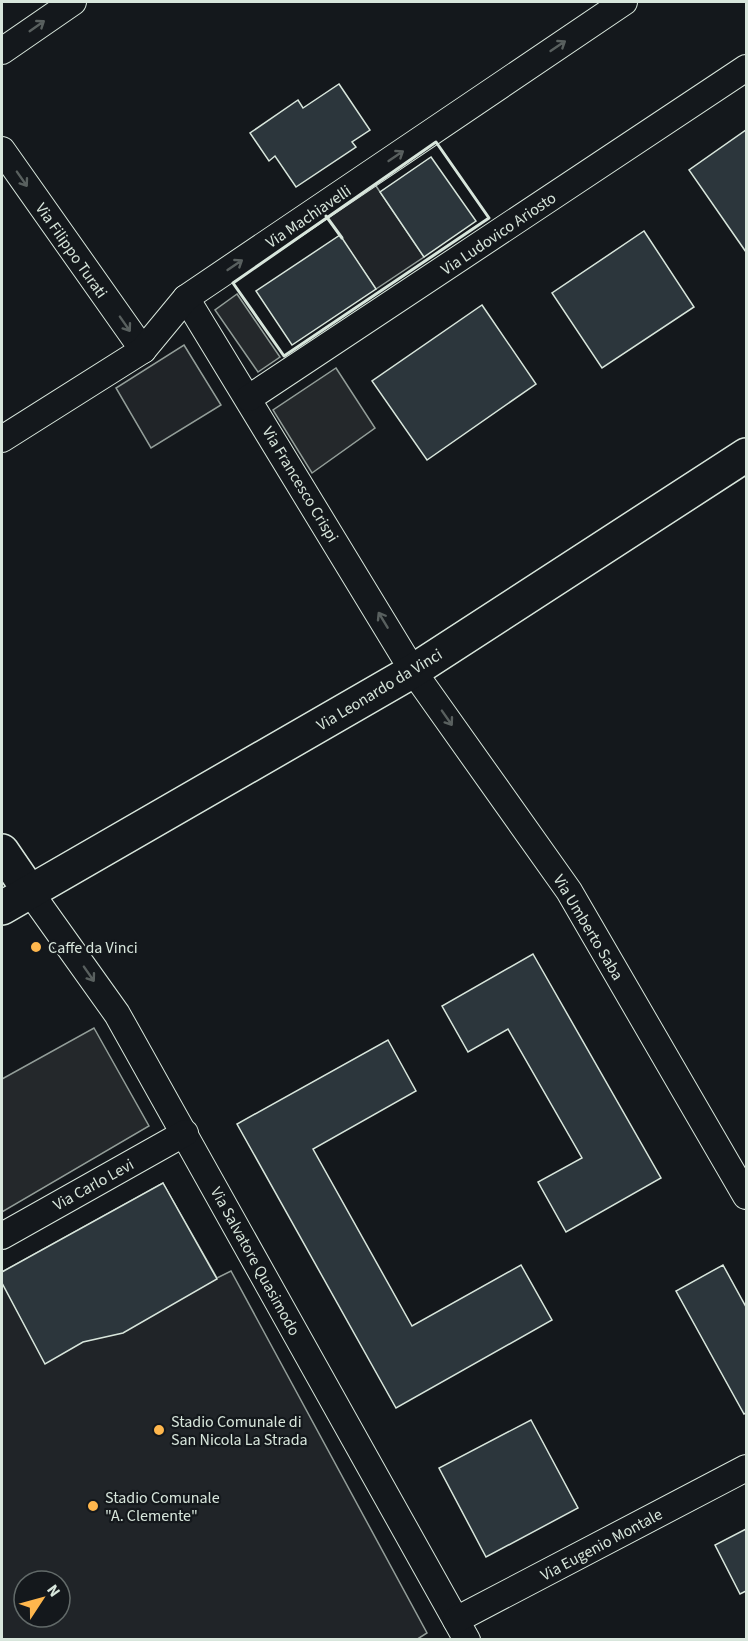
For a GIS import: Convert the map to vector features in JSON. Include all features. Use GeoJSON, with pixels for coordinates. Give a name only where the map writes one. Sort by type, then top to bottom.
{"type":"FeatureCollection","features":[{"type":"Feature","properties":{"kind":"street"},"geometry":{"type":"LineString","coordinates":[[2,51],[73,2]]}},
{"type":"Feature","properties":{"kind":"street","name":"Via Machiavelli"},"geometry":{"type":"LineString","coordinates":[[5,430],[143,350],[186,298],[624,2]]}},
{"type":"Feature","properties":{"kind":"street","name":"Via Ludovico Ariosto"},"geometry":{"type":"LineString","coordinates":[[249,398],[747,68]]}},
{"type":"Feature","properties":{"kind":"street","name":"Via Filippo Turati"},"geometry":{"type":"LineString","coordinates":[[2,150],[143,350]]}},
{"type":"Feature","properties":{"kind":"street","name":"Via Francesco Crispi"},"geometry":{"type":"LineString","coordinates":[[186,298],[413,670]]}},
{"type":"Feature","properties":{"kind":"street","name":"Via Leonardo da Vinci"},"geometry":{"type":"LineString","coordinates":[[2,908],[413,670],[747,455]]}},
{"type":"Feature","properties":{"kind":"street","name":"Via Umberto Saba"},"geometry":{"type":"LineString","coordinates":[[413,670],[569,891],[747,1196]]}},
{"type":"Feature","properties":{"kind":"street"},"geometry":{"type":"LineString","coordinates":[[2,851],[30,892]]}},
{"type":"Feature","properties":{"kind":"street","name":"Via Salvatore Quasimodo"},"geometry":{"type":"LineString","coordinates":[[30,892],[117,1014],[461,1630]]}},
{"type":"Feature","properties":{"kind":"street","name":"Via Carlo Levi"},"geometry":{"type":"LineString","coordinates":[[2,1236],[185,1133]]}},
{"type":"Feature","properties":{"kind":"street","name":"Via Eugenio Montale"},"geometry":{"type":"LineString","coordinates":[[461,1630],[747,1468]]}},
{"type":"Feature","properties":{"kind":"shaded area"},"geometry":{"type":"Polygon","coordinates":[[[374,183],[424,257],[376,289],[326,216],[374,183]]]}},
{"type":"Feature","properties":{"kind":"shaded area"},"geometry":{"type":"Polygon","coordinates":[[[237,294],[280,357],[258,372],[215,310],[237,294]]]}},
{"type":"Feature","properties":{"kind":"shaded area"},"geometry":{"type":"Polygon","coordinates":[[[184,345],[221,405],[151,448],[116,388],[184,345]]]}},
{"type":"Feature","properties":{"kind":"shaded area"},"geometry":{"type":"Polygon","coordinates":[[[336,368],[375,428],[312,473],[273,410],[336,368]]]}},
{"type":"Feature","properties":{"kind":"shaded area"},"geometry":{"type":"Polygon","coordinates":[[[94,1028],[149,1126],[2,1212],[2,1079],[94,1028]]]}},
{"type":"Feature","properties":{"kind":"shaded area","name":"Stadio Comunale di San Nicola La Strada"},"geometry":{"type":"Polygon","coordinates":[[[163,1183],[217,1278],[231,1271],[427,1633],[416,1640],[2,1639],[2,1272],[163,1183]]]}},
{"type":"Feature","properties":{"kind":"building"},"geometry":{"type":"Polygon","coordinates":[[[339,84],[370,130],[352,142],[356,147],[296,187],[275,156],[269,161],[250,133],[298,100],[303,108],[339,84]]]}},
{"type":"Feature","properties":{"kind":"building"},"geometry":{"type":"Polygon","coordinates":[[[746,130],[746,252],[689,170],[746,130]]]}},
{"type":"Feature","properties":{"kind":"building"},"geometry":{"type":"Polygon","coordinates":[[[431,157],[476,221],[424,257],[380,192],[431,157]]]}},
{"type":"Feature","properties":{"kind":"building"},"geometry":{"type":"Polygon","coordinates":[[[644,231],[694,307],[602,368],[552,293],[644,231]]]}},
{"type":"Feature","properties":{"kind":"building"},"geometry":{"type":"Polygon","coordinates":[[[340,235],[376,289],[292,345],[256,291],[340,235]]]}},
{"type":"Feature","properties":{"kind":"building"},"geometry":{"type":"Polygon","coordinates":[[[482,305],[536,384],[427,460],[372,381],[482,305]]]}},
{"type":"Feature","properties":{"kind":"building"},"geometry":{"type":"Polygon","coordinates":[[[533,954],[661,1178],[566,1232],[538,1182],[582,1158],[508,1029],[468,1052],[442,1006],[533,954]]]}},
{"type":"Feature","properties":{"kind":"building"},"geometry":{"type":"Polygon","coordinates":[[[388,1040],[416,1091],[313,1149],[412,1326],[521,1265],[552,1320],[396,1408],[237,1124],[388,1040]]]}},
{"type":"Feature","properties":{"kind":"building"},"geometry":{"type":"Polygon","coordinates":[[[163,1183],[217,1279],[123,1333],[83,1342],[45,1364],[2,1283],[2,1272],[163,1183]]]}},
{"type":"Feature","properties":{"kind":"building"},"geometry":{"type":"Polygon","coordinates":[[[723,1265],[746,1307],[746,1413],[744,1414],[676,1291],[723,1265]]]}},
{"type":"Feature","properties":{"kind":"building"},"geometry":{"type":"Polygon","coordinates":[[[531,1420],[578,1508],[486,1557],[439,1468],[531,1420]]]}},
{"type":"Feature","properties":{"kind":"building"},"geometry":{"type":"Polygon","coordinates":[[[746,1529],[746,1591],[740,1594],[715,1545],[746,1529]]]}},
{"type":"Feature","properties":{"kind":"wall"},"geometry":{"type":"LineString","coordinates":[[436,142],[489,218],[284,356],[233,283],[436,142]]}},
{"type":"Feature","properties":{"kind":"wall"},"geometry":{"type":"LineString","coordinates":[[326,216],[342,238]]}},
{"type":"Feature","properties":{"kind":"place","name":"Caffe da Vinci"},"geometry":{"type":"Point","coordinates":[36,947]}},
{"type":"Feature","properties":{"kind":"place","name":"Stadio Comunale di San Nicola La Strada"},"geometry":{"type":"Point","coordinates":[159,1430]}},
{"type":"Feature","properties":{"kind":"place","name":"Stadio Comunale \"A. Clemente\""},"geometry":{"type":"Point","coordinates":[93,1506]}}]}
